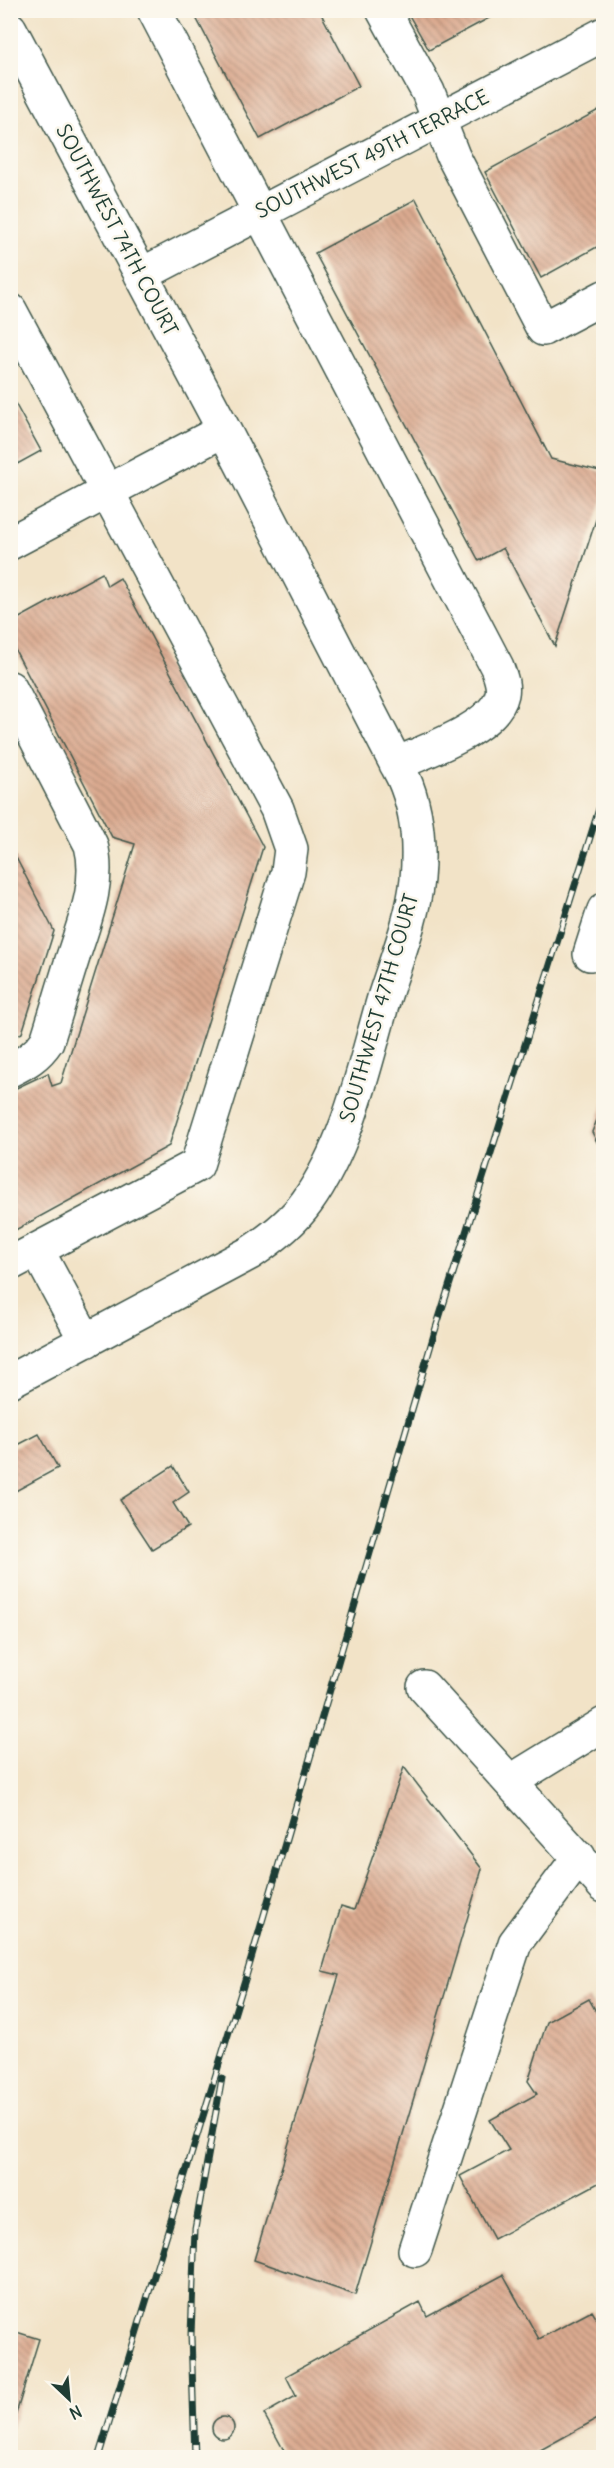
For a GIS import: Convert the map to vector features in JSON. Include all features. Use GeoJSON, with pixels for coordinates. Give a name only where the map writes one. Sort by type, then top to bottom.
{"type":"FeatureCollection","features":[{"type":"Feature","properties":{"kind":"street"},"geometry":{"type":"LineString","coordinates":[[154,10],[502,680],[502,694],[491,714],[461,734],[396,764]]}},
{"type":"Feature","properties":{"kind":"street"},"geometry":{"type":"LineString","coordinates":[[383,10],[428,92],[453,156],[543,329],[603,297]]}},
{"type":"Feature","properties":{"kind":"street","name":"SOUTHWEST 74TH COURT"},"geometry":{"type":"LineString","coordinates":[[10,29],[224,430]]}},
{"type":"Feature","properties":{"kind":"street","name":"SOUTHWEST 49TH TERRACE"},"geometry":{"type":"LineString","coordinates":[[141,275],[603,34]]}},
{"type":"Feature","properties":{"kind":"street"},"geometry":{"type":"LineString","coordinates":[[10,310],[277,809],[288,836],[291,860],[197,1165],[24,1257],[86,1341]]}},
{"type":"Feature","properties":{"kind":"street"},"geometry":{"type":"LineString","coordinates":[[10,543],[224,430]]}},
{"type":"Feature","properties":{"kind":"street","name":"SOUTHWEST 47TH COURT"},"geometry":{"type":"LineString","coordinates":[[10,1381],[250,1253],[274,1236],[306,1203],[320,1182],[346,1124],[403,937],[416,882],[418,859],[414,809],[409,790],[224,430]]}},
{"type":"Feature","properties":{"kind":"street"},"geometry":{"type":"LineString","coordinates":[[10,688],[91,845],[94,857],[94,876],[88,909],[47,1041],[29,1060],[10,1070]]}},
{"type":"Feature","properties":{"kind":"street"},"geometry":{"type":"LineString","coordinates":[[590,954],[603,910]]}},
{"type":"Feature","properties":{"kind":"street"},"geometry":{"type":"LineString","coordinates":[[424,1687],[511,1781],[603,1886]]}},
{"type":"Feature","properties":{"kind":"street"},"geometry":{"type":"LineString","coordinates":[[511,1781],[603,1724]]}},
{"type":"Feature","properties":{"kind":"street"},"geometry":{"type":"LineString","coordinates":[[415,2250],[516,1942],[579,1857]]}},
{"type":"Feature","properties":{"kind":"building"},"geometry":{"type":"Polygon","coordinates":[[[192,10],[319,10],[359,86],[260,139],[192,10]]]}},
{"type":"Feature","properties":{"kind":"building"},"geometry":{"type":"Polygon","coordinates":[[[406,10],[504,10],[429,50],[406,10]]]}},
{"type":"Feature","properties":{"kind":"building"},"geometry":{"type":"Polygon","coordinates":[[[604,107],[604,243],[541,278],[485,172],[604,107]]]}},
{"type":"Feature","properties":{"kind":"building"},"geometry":{"type":"Polygon","coordinates":[[[416,199],[551,459],[604,472],[604,495],[555,646],[503,548],[479,561],[315,253],[416,199]]]}},
{"type":"Feature","properties":{"kind":"building"},"geometry":{"type":"Polygon","coordinates":[[[10,394],[41,451],[10,468],[10,394]]]}},
{"type":"Feature","properties":{"kind":"building"},"geometry":{"type":"Polygon","coordinates":[[[102,573],[107,586],[120,578],[263,847],[169,1146],[10,1233],[10,1091],[48,1073],[52,1086],[61,1083],[135,844],[112,837],[10,640],[10,623],[102,573]]]}},
{"type":"Feature","properties":{"kind":"building"},"geometry":{"type":"Polygon","coordinates":[[[10,846],[54,931],[22,1033],[10,1039],[10,846]]]}},
{"type":"Feature","properties":{"kind":"building"},"geometry":{"type":"Polygon","coordinates":[[[604,1103],[604,1142],[598,1144],[592,1132],[604,1103]]]}},
{"type":"Feature","properties":{"kind":"building"},"geometry":{"type":"Polygon","coordinates":[[[39,1434],[58,1468],[10,1494],[10,1449],[39,1434]]]}},
{"type":"Feature","properties":{"kind":"building"},"geometry":{"type":"Polygon","coordinates":[[[173,1466],[189,1492],[173,1503],[188,1527],[152,1549],[120,1500],[173,1466]]]}},
{"type":"Feature","properties":{"kind":"building"},"geometry":{"type":"Polygon","coordinates":[[[404,1767],[482,1869],[355,2295],[254,2260],[339,1975],[322,1971],[341,1906],[354,1910],[404,1767]]]}},
{"type":"Feature","properties":{"kind":"building"},"geometry":{"type":"Polygon","coordinates":[[[589,1999],[604,2026],[604,2180],[494,2239],[460,2176],[509,2150],[490,2120],[537,2094],[528,2081],[547,2022],[589,1999]]]}},
{"type":"Feature","properties":{"kind":"building"},"geometry":{"type":"Polygon","coordinates":[[[503,2275],[539,2339],[592,2311],[604,2331],[604,2415],[526,2458],[288,2458],[264,2414],[296,2396],[286,2376],[420,2302],[427,2316],[503,2275]]]}},
{"type":"Feature","properties":{"kind":"building"},"geometry":{"type":"Polygon","coordinates":[[[10,2330],[39,2339],[11,2430],[10,2430],[10,2330]]]}},
{"type":"Feature","properties":{"kind":"building"},"geometry":{"type":"Polygon","coordinates":[[[223,2417],[231,2420],[234,2428],[231,2436],[223,2439],[215,2436],[212,2428],[215,2420],[223,2417]]]}},
{"type":"Feature","properties":{"kind":"railway"},"geometry":{"type":"LineString","coordinates":[[98,2458],[247,1973],[435,1331],[604,793]]}},
{"type":"Feature","properties":{"kind":"railway"},"geometry":{"type":"LineString","coordinates":[[195,2458],[191,2335],[195,2229],[222,2078]]}}]}
